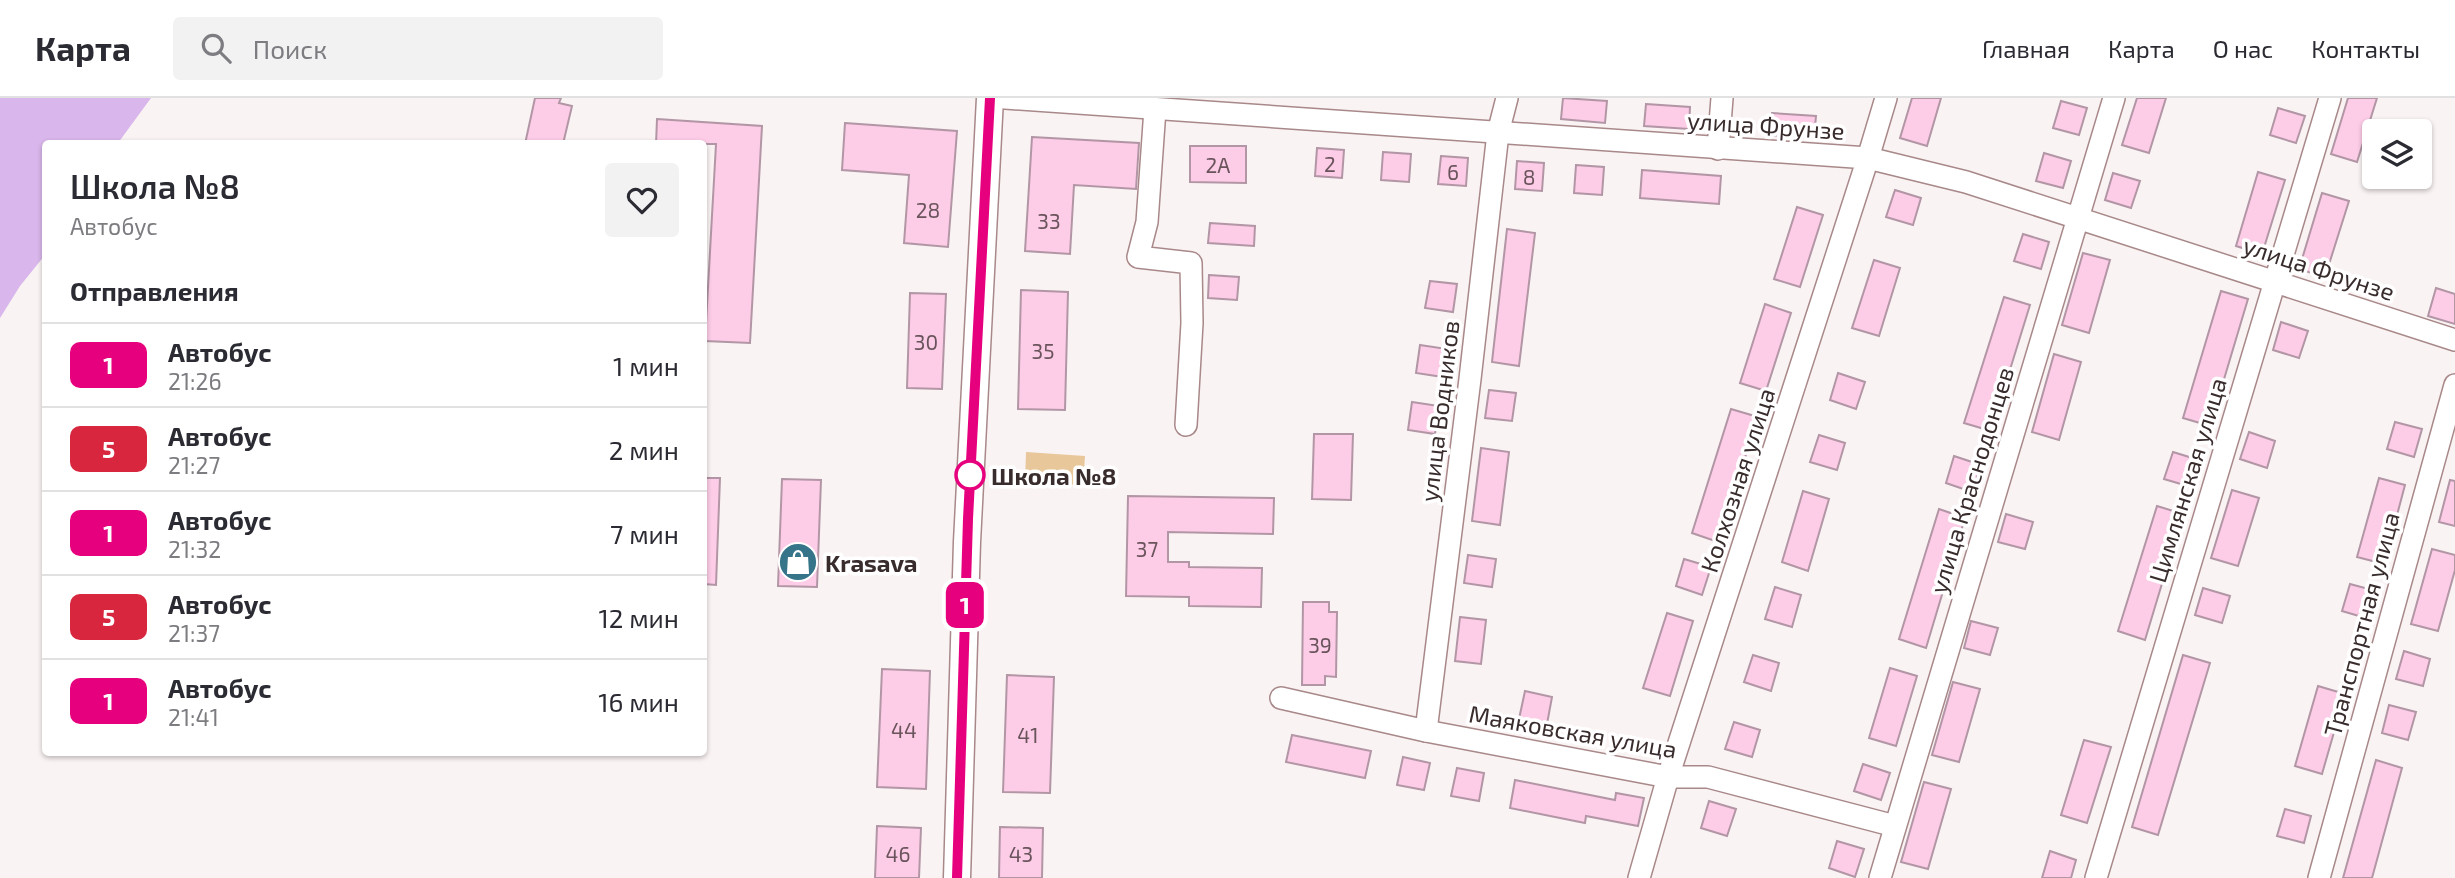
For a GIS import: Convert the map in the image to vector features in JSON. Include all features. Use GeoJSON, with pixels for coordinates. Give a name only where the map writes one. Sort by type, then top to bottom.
{"type":"FeatureCollection","features":[{"type":"Feature","properties":{"kind":"street"},"geometry":{"type":"LineString","coordinates":[[957,878],[971,452],[990,98]]}},
{"type":"Feature","properties":{"kind":"street","name":"улица Фрунзе"},"geometry":{"type":"LineString","coordinates":[[1005,98],[1155,110],[1195,105],[1294,117],[1868,159],[1966,182],[2455,340]]}},
{"type":"Feature","properties":{"kind":"street","name":"улица Водников"},"geometry":{"type":"LineString","coordinates":[[1426,731],[1498,133],[1507,98]]}},
{"type":"Feature","properties":{"kind":"street"},"geometry":{"type":"LineString","coordinates":[[1718,149],[1722,98]]}},
{"type":"Feature","properties":{"kind":"street","name":"Колхозная улица"},"geometry":{"type":"LineString","coordinates":[[1639,878],[1668,777],[1886,98]]}},
{"type":"Feature","properties":{"kind":"street","name":"улица Краснодонцев"},"geometry":{"type":"LineString","coordinates":[[1880,878],[2114,98]]}},
{"type":"Feature","properties":{"kind":"street","name":"Цимлянская улица"},"geometry":{"type":"LineString","coordinates":[[2096,878],[2330,98]]}},
{"type":"Feature","properties":{"kind":"street"},"geometry":{"type":"LineString","coordinates":[[1155,110],[1147,222],[1138,257],[1191,263],[1192,323],[1186,425]]}},
{"type":"Feature","properties":{"kind":"street","name":"Транспортная улица"},"geometry":{"type":"LineString","coordinates":[[2319,878],[2455,385]]}},
{"type":"Feature","properties":{"kind":"street","name":"Маяковская улица"},"geometry":{"type":"LineString","coordinates":[[1281,698],[1426,731],[1668,777],[1708,777],[1895,826]]}},
{"type":"Feature","properties":{"kind":"shaded area"},"geometry":{"type":"Polygon","coordinates":[[[0,98],[151,98],[120,140],[42,140],[42,259],[20,286],[0,318],[0,98]]]}},
{"type":"Feature","properties":{"kind":"shaded area"},"geometry":{"type":"Polygon","coordinates":[[[1026,452],[1085,456],[1083,485],[1025,482],[1026,452]]]}},
{"type":"Feature","properties":{"kind":"building"},"geometry":{"type":"Polygon","coordinates":[[[535,98],[561,98],[559,103],[572,106],[564,140],[526,140],[535,98]]]}},
{"type":"Feature","properties":{"kind":"building"},"geometry":{"type":"Polygon","coordinates":[[[1563,98],[1607,101],[1605,123],[1561,119],[1563,98]]]}},
{"type":"Feature","properties":{"kind":"building"},"geometry":{"type":"Polygon","coordinates":[[[1912,98],[1941,98],[1927,146],[1900,138],[1912,98]]]}},
{"type":"Feature","properties":{"kind":"building"},"geometry":{"type":"Polygon","coordinates":[[[2137,98],[2166,98],[2149,153],[2122,145],[2137,98]]]}},
{"type":"Feature","properties":{"kind":"building"},"geometry":{"type":"Polygon","coordinates":[[[2348,98],[2377,98],[2370,119],[2362,119],[2362,146],[2357,162],[2331,154],[2348,98]]]}},
{"type":"Feature","properties":{"kind":"building"},"geometry":{"type":"Polygon","coordinates":[[[2061,101],[2087,108],[2079,135],[2053,128],[2061,101]]]}},
{"type":"Feature","properties":{"kind":"building"},"geometry":{"type":"Polygon","coordinates":[[[1646,104],[1690,107],[1689,129],[1644,126],[1646,104]]]}},
{"type":"Feature","properties":{"kind":"building"},"geometry":{"type":"Polygon","coordinates":[[[2278,108],[2305,116],[2296,143],[2270,135],[2278,108]]]}},
{"type":"Feature","properties":{"kind":"building"},"geometry":{"type":"Polygon","coordinates":[[[1772,113],[1816,116],[1814,138],[1770,135],[1772,113]]]}},
{"type":"Feature","properties":{"kind":"building"},"geometry":{"type":"Polygon","coordinates":[[[657,119],[762,126],[750,343],[707,341],[716,144],[707,144],[707,140],[656,140],[657,119]]]}},
{"type":"Feature","properties":{"kind":"building"},"geometry":{"type":"Polygon","coordinates":[[[845,123],[957,131],[948,247],[904,243],[909,175],[842,170],[845,123]]]}},
{"type":"Feature","properties":{"kind":"building"},"geometry":{"type":"Polygon","coordinates":[[[1032,137],[1139,143],[1136,189],[1074,185],[1070,254],[1025,251],[1032,137]]]}},
{"type":"Feature","properties":{"kind":"building"},"geometry":{"type":"Polygon","coordinates":[[[1190,146],[1246,146],[1246,183],[1190,182],[1190,146]]]}},
{"type":"Feature","properties":{"kind":"building"},"geometry":{"type":"Polygon","coordinates":[[[1317,148],[1344,150],[1342,178],[1315,176],[1317,148]]]}},
{"type":"Feature","properties":{"kind":"building"},"geometry":{"type":"Polygon","coordinates":[[[1383,152],[1411,154],[1409,182],[1381,180],[1383,152]]]}},
{"type":"Feature","properties":{"kind":"building"},"geometry":{"type":"Polygon","coordinates":[[[2044,153],[2071,161],[2063,188],[2036,181],[2044,153]]]}},
{"type":"Feature","properties":{"kind":"building"},"geometry":{"type":"Polygon","coordinates":[[[1441,156],[1468,158],[1466,186],[1438,184],[1441,156]]]}},
{"type":"Feature","properties":{"kind":"building"},"geometry":{"type":"Polygon","coordinates":[[[1517,161],[1544,163],[1542,191],[1515,189],[1517,161]]]}},
{"type":"Feature","properties":{"kind":"building"},"geometry":{"type":"Polygon","coordinates":[[[1576,165],[1604,167],[1602,195],[1574,193],[1576,165]]]}},
{"type":"Feature","properties":{"kind":"building"},"geometry":{"type":"Polygon","coordinates":[[[1642,170],[1721,176],[1719,204],[1640,198],[1642,170]]]}},
{"type":"Feature","properties":{"kind":"building"},"geometry":{"type":"Polygon","coordinates":[[[2258,172],[2285,180],[2262,254],[2236,246],[2258,172]]]}},
{"type":"Feature","properties":{"kind":"building"},"geometry":{"type":"Polygon","coordinates":[[[2113,173],[2140,181],[2131,208],[2105,200],[2113,173]]]}},
{"type":"Feature","properties":{"kind":"building"},"geometry":{"type":"Polygon","coordinates":[[[1895,190],[1921,198],[1913,225],[1886,217],[1895,190]]]}},
{"type":"Feature","properties":{"kind":"building"},"geometry":{"type":"Polygon","coordinates":[[[2322,193],[2349,201],[2325,277],[2299,269],[2322,193]]]}},
{"type":"Feature","properties":{"kind":"building"},"geometry":{"type":"Polygon","coordinates":[[[1797,207],[1823,215],[1800,287],[1774,279],[1797,207]]]}},
{"type":"Feature","properties":{"kind":"building"},"geometry":{"type":"Polygon","coordinates":[[[1210,223],[1255,226],[1254,246],[1208,243],[1210,223]]]}},
{"type":"Feature","properties":{"kind":"building"},"geometry":{"type":"Polygon","coordinates":[[[1507,229],[1535,233],[1519,366],[1492,362],[1507,229]]]}},
{"type":"Feature","properties":{"kind":"building"},"geometry":{"type":"Polygon","coordinates":[[[2023,234],[2049,242],[2041,269],[2014,261],[2023,234]]]}},
{"type":"Feature","properties":{"kind":"building"},"geometry":{"type":"Polygon","coordinates":[[[2083,253],[2110,260],[2089,333],[2062,325],[2083,253]]]}},
{"type":"Feature","properties":{"kind":"building"},"geometry":{"type":"Polygon","coordinates":[[[1874,260],[1900,268],[1879,336],[1852,328],[1874,260]]]}},
{"type":"Feature","properties":{"kind":"building"},"geometry":{"type":"Polygon","coordinates":[[[1209,275],[1239,277],[1237,300],[1208,298],[1209,275]]]}},
{"type":"Feature","properties":{"kind":"building"},"geometry":{"type":"Polygon","coordinates":[[[1430,281],[1457,284],[1453,312],[1425,308],[1430,281]]]}},
{"type":"Feature","properties":{"kind":"building"},"geometry":{"type":"Polygon","coordinates":[[[2436,288],[2455,294],[2455,324],[2428,316],[2436,288]]]}},
{"type":"Feature","properties":{"kind":"building"},"geometry":{"type":"Polygon","coordinates":[[[1021,290],[1068,292],[1065,410],[1018,409],[1021,290]]]}},
{"type":"Feature","properties":{"kind":"building"},"geometry":{"type":"Polygon","coordinates":[[[2221,291],[2248,299],[2210,426],[2183,418],[2221,291]]]}},
{"type":"Feature","properties":{"kind":"building"},"geometry":{"type":"Polygon","coordinates":[[[910,293],[946,294],[942,389],[907,388],[910,293]]]}},
{"type":"Feature","properties":{"kind":"building"},"geometry":{"type":"Polygon","coordinates":[[[2004,297],[2030,305],[1991,431],[1964,423],[2004,297]]]}},
{"type":"Feature","properties":{"kind":"building"},"geometry":{"type":"Polygon","coordinates":[[[1765,304],[1791,313],[1766,391],[1740,383],[1765,304]]]}},
{"type":"Feature","properties":{"kind":"building"},"geometry":{"type":"Polygon","coordinates":[[[2281,322],[2308,331],[2299,358],[2273,350],[2281,322]]]}},
{"type":"Feature","properties":{"kind":"building"},"geometry":{"type":"Polygon","coordinates":[[[1420,345],[1447,349],[1443,377],[1416,373],[1420,345]]]}},
{"type":"Feature","properties":{"kind":"building"},"geometry":{"type":"Polygon","coordinates":[[[2054,354],[2081,362],[2059,440],[2032,432],[2054,354]]]}},
{"type":"Feature","properties":{"kind":"building"},"geometry":{"type":"Polygon","coordinates":[[[1838,373],[1865,382],[1856,409],[1830,400],[1838,373]]]}},
{"type":"Feature","properties":{"kind":"building"},"geometry":{"type":"Polygon","coordinates":[[[1489,390],[1516,393],[1512,421],[1485,418],[1489,390]]]}},
{"type":"Feature","properties":{"kind":"building"},"geometry":{"type":"Polygon","coordinates":[[[1412,402],[1439,406],[1435,434],[1408,430],[1412,402]]]}},
{"type":"Feature","properties":{"kind":"building"},"geometry":{"type":"Polygon","coordinates":[[[1731,409],[1758,417],[1718,542],[1692,533],[1731,409]]]}},
{"type":"Feature","properties":{"kind":"building"},"geometry":{"type":"Polygon","coordinates":[[[2395,422],[2422,429],[2414,457],[2387,449],[2395,422]]]}},
{"type":"Feature","properties":{"kind":"building"},"geometry":{"type":"Polygon","coordinates":[[[2249,432],[2275,441],[2267,468],[2240,459],[2249,432]]]}},
{"type":"Feature","properties":{"kind":"building"},"geometry":{"type":"Polygon","coordinates":[[[1314,434],[1353,434],[1351,500],[1312,499],[1314,434]]]}},
{"type":"Feature","properties":{"kind":"building"},"geometry":{"type":"Polygon","coordinates":[[[1819,435],[1845,443],[1837,470],[1810,462],[1819,435]]]}},
{"type":"Feature","properties":{"kind":"building"},"geometry":{"type":"Polygon","coordinates":[[[1481,448],[1509,452],[1500,525],[1472,521],[1481,448]]]}},
{"type":"Feature","properties":{"kind":"building"},"geometry":{"type":"Polygon","coordinates":[[[2173,452],[2199,460],[2191,487],[2164,479],[2173,452]]]}},
{"type":"Feature","properties":{"kind":"building"},"geometry":{"type":"Polygon","coordinates":[[[1954,456],[1981,465],[1972,492],[1946,483],[1954,456]]]}},
{"type":"Feature","properties":{"kind":"building"},"geometry":{"type":"Polygon","coordinates":[[[707,478],[720,478],[716,585],[707,584],[707,478]]]}},
{"type":"Feature","properties":{"kind":"building"},"geometry":{"type":"Polygon","coordinates":[[[2379,478],[2405,485],[2384,564],[2357,557],[2379,478]]]}},
{"type":"Feature","properties":{"kind":"building"},"geometry":{"type":"Polygon","coordinates":[[[782,479],[821,480],[817,587],[778,586],[782,479]]]}},
{"type":"Feature","properties":{"kind":"building"},"geometry":{"type":"Polygon","coordinates":[[[2450,480],[2455,481],[2455,526],[2439,522],[2450,480]]]}},
{"type":"Feature","properties":{"kind":"building"},"geometry":{"type":"Polygon","coordinates":[[[2232,490],[2259,498],[2238,566],[2211,558],[2232,490]]]}},
{"type":"Feature","properties":{"kind":"building"},"geometry":{"type":"Polygon","coordinates":[[[1803,491],[1829,499],[1808,571],[1782,562],[1803,491]]]}},
{"type":"Feature","properties":{"kind":"building"},"geometry":{"type":"Polygon","coordinates":[[[1128,496],[1274,498],[1273,534],[1168,532],[1168,562],[1189,562],[1189,567],[1262,568],[1261,607],[1189,606],[1189,597],[1126,596],[1128,496]]]}},
{"type":"Feature","properties":{"kind":"building"},"geometry":{"type":"Polygon","coordinates":[[[2157,506],[2183,514],[2145,640],[2118,631],[2157,506]]]}},
{"type":"Feature","properties":{"kind":"building"},"geometry":{"type":"Polygon","coordinates":[[[1939,509],[1965,518],[1926,648],[1899,639],[1939,509]]]}},
{"type":"Feature","properties":{"kind":"building"},"geometry":{"type":"Polygon","coordinates":[[[2006,514],[2033,522],[2025,549],[1998,542],[2006,514]]]}},
{"type":"Feature","properties":{"kind":"building"},"geometry":{"type":"Polygon","coordinates":[[[2432,549],[2455,555],[2455,570],[2438,631],[2411,624],[2432,549]]]}},
{"type":"Feature","properties":{"kind":"building"},"geometry":{"type":"Polygon","coordinates":[[[1468,555],[1496,559],[1492,587],[1464,583],[1468,555]]]}},
{"type":"Feature","properties":{"kind":"building"},"geometry":{"type":"Polygon","coordinates":[[[1684,559],[1711,567],[1702,595],[1676,586],[1684,559]]]}},
{"type":"Feature","properties":{"kind":"building"},"geometry":{"type":"Polygon","coordinates":[[[2350,584],[2376,591],[2369,619],[2342,611],[2350,584]]]}},
{"type":"Feature","properties":{"kind":"building"},"geometry":{"type":"Polygon","coordinates":[[[1775,587],[1801,595],[1792,627],[1765,619],[1775,587]]]}},
{"type":"Feature","properties":{"kind":"building"},"geometry":{"type":"Polygon","coordinates":[[[2203,588],[2230,596],[2222,623],[2195,615],[2203,588]]]}},
{"type":"Feature","properties":{"kind":"building"},"geometry":{"type":"Polygon","coordinates":[[[1303,602],[1329,602],[1329,612],[1337,612],[1336,677],[1325,676],[1325,685],[1302,685],[1303,602]]]}},
{"type":"Feature","properties":{"kind":"building"},"geometry":{"type":"Polygon","coordinates":[[[1667,613],[1693,621],[1670,696],[1643,688],[1667,613]]]}},
{"type":"Feature","properties":{"kind":"building"},"geometry":{"type":"Polygon","coordinates":[[[1460,617],[1486,620],[1481,664],[1455,661],[1460,617]]]}},
{"type":"Feature","properties":{"kind":"building"},"geometry":{"type":"Polygon","coordinates":[[[1971,621],[1998,628],[1990,655],[1964,648],[1971,621]]]}},
{"type":"Feature","properties":{"kind":"building"},"geometry":{"type":"Polygon","coordinates":[[[2404,651],[2430,659],[2423,686],[2396,679],[2404,651]]]}},
{"type":"Feature","properties":{"kind":"building"},"geometry":{"type":"Polygon","coordinates":[[[1753,655],[1779,663],[1771,691],[1744,682],[1753,655]]]}},
{"type":"Feature","properties":{"kind":"building"},"geometry":{"type":"Polygon","coordinates":[[[2183,655],[2210,663],[2158,835],[2132,827],[2183,655]]]}},
{"type":"Feature","properties":{"kind":"building"},"geometry":{"type":"Polygon","coordinates":[[[1890,668],[1917,676],[1896,746],[1869,738],[1890,668]]]}},
{"type":"Feature","properties":{"kind":"building"},"geometry":{"type":"Polygon","coordinates":[[[882,669],[930,671],[926,789],[877,787],[882,669]]]}},
{"type":"Feature","properties":{"kind":"building"},"geometry":{"type":"Polygon","coordinates":[[[1007,675],[1054,677],[1050,793],[1003,792],[1007,675]]]}},
{"type":"Feature","properties":{"kind":"building"},"geometry":{"type":"Polygon","coordinates":[[[1953,682],[1980,689],[1959,762],[1932,755],[1953,682]]]}},
{"type":"Feature","properties":{"kind":"building"},"geometry":{"type":"Polygon","coordinates":[[[2318,686],[2345,694],[2322,774],[2295,766],[2318,686]]]}},
{"type":"Feature","properties":{"kind":"building"},"geometry":{"type":"Polygon","coordinates":[[[1525,691],[1552,697],[1547,724],[1519,719],[1525,691]]]}},
{"type":"Feature","properties":{"kind":"building"},"geometry":{"type":"Polygon","coordinates":[[[2389,705],[2416,712],[2408,740],[2382,733],[2389,705]]]}},
{"type":"Feature","properties":{"kind":"building"},"geometry":{"type":"Polygon","coordinates":[[[1734,722],[1760,730],[1752,757],[1725,749],[1734,722]]]}},
{"type":"Feature","properties":{"kind":"building"},"geometry":{"type":"Polygon","coordinates":[[[1292,735],[1371,751],[1365,778],[1286,762],[1292,735]]]}},
{"type":"Feature","properties":{"kind":"building"},"geometry":{"type":"Polygon","coordinates":[[[2084,740],[2111,747],[2087,823],[2061,815],[2084,740]]]}},
{"type":"Feature","properties":{"kind":"building"},"geometry":{"type":"Polygon","coordinates":[[[1403,757],[1430,763],[1424,790],[1397,785],[1403,757]]]}},
{"type":"Feature","properties":{"kind":"building"},"geometry":{"type":"Polygon","coordinates":[[[2376,760],[2402,768],[2372,878],[2343,878],[2376,760]]]}},
{"type":"Feature","properties":{"kind":"building"},"geometry":{"type":"Polygon","coordinates":[[[1863,764],[1890,773],[1881,800],[1854,791],[1863,764]]]}},
{"type":"Feature","properties":{"kind":"building"},"geometry":{"type":"Polygon","coordinates":[[[1457,768],[1484,773],[1479,801],[1451,796],[1457,768]]]}},
{"type":"Feature","properties":{"kind":"building"},"geometry":{"type":"Polygon","coordinates":[[[1515,780],[1615,800],[1616,793],[1644,798],[1638,826],[1586,816],[1585,823],[1510,808],[1515,780]]]}},
{"type":"Feature","properties":{"kind":"building"},"geometry":{"type":"Polygon","coordinates":[[[1924,782],[1951,789],[1928,869],[1901,862],[1924,782]]]}},
{"type":"Feature","properties":{"kind":"building"},"geometry":{"type":"Polygon","coordinates":[[[1709,801],[1736,809],[1727,836],[1701,828],[1709,801]]]}},
{"type":"Feature","properties":{"kind":"building"},"geometry":{"type":"Polygon","coordinates":[[[2285,809],[2311,816],[2304,843],[2277,836],[2285,809]]]}},
{"type":"Feature","properties":{"kind":"building"},"geometry":{"type":"Polygon","coordinates":[[[877,826],[921,828],[919,878],[875,878],[877,826]]]}},
{"type":"Feature","properties":{"kind":"building"},"geometry":{"type":"Polygon","coordinates":[[[1000,827],[1043,828],[1042,878],[999,878],[1000,827]]]}},
{"type":"Feature","properties":{"kind":"building"},"geometry":{"type":"Polygon","coordinates":[[[1837,841],[1864,849],[1855,877],[1829,868],[1837,841]]]}},
{"type":"Feature","properties":{"kind":"building"},"geometry":{"type":"Polygon","coordinates":[[[2050,851],[2076,860],[2071,878],[2042,878],[2050,851]]]}},
{"type":"Feature","properties":{"kind":"bus line","name":"1"},"geometry":{"type":"LineString","coordinates":[[957,878],[968,519],[990,98]]}},
{"type":"Feature","properties":{"kind":"place","name":"Школа №8"},"geometry":{"type":"Point","coordinates":[970,475]}},
{"type":"Feature","properties":{"kind":"place","name":"Krasava"},"geometry":{"type":"Point","coordinates":[798,562]}}]}
